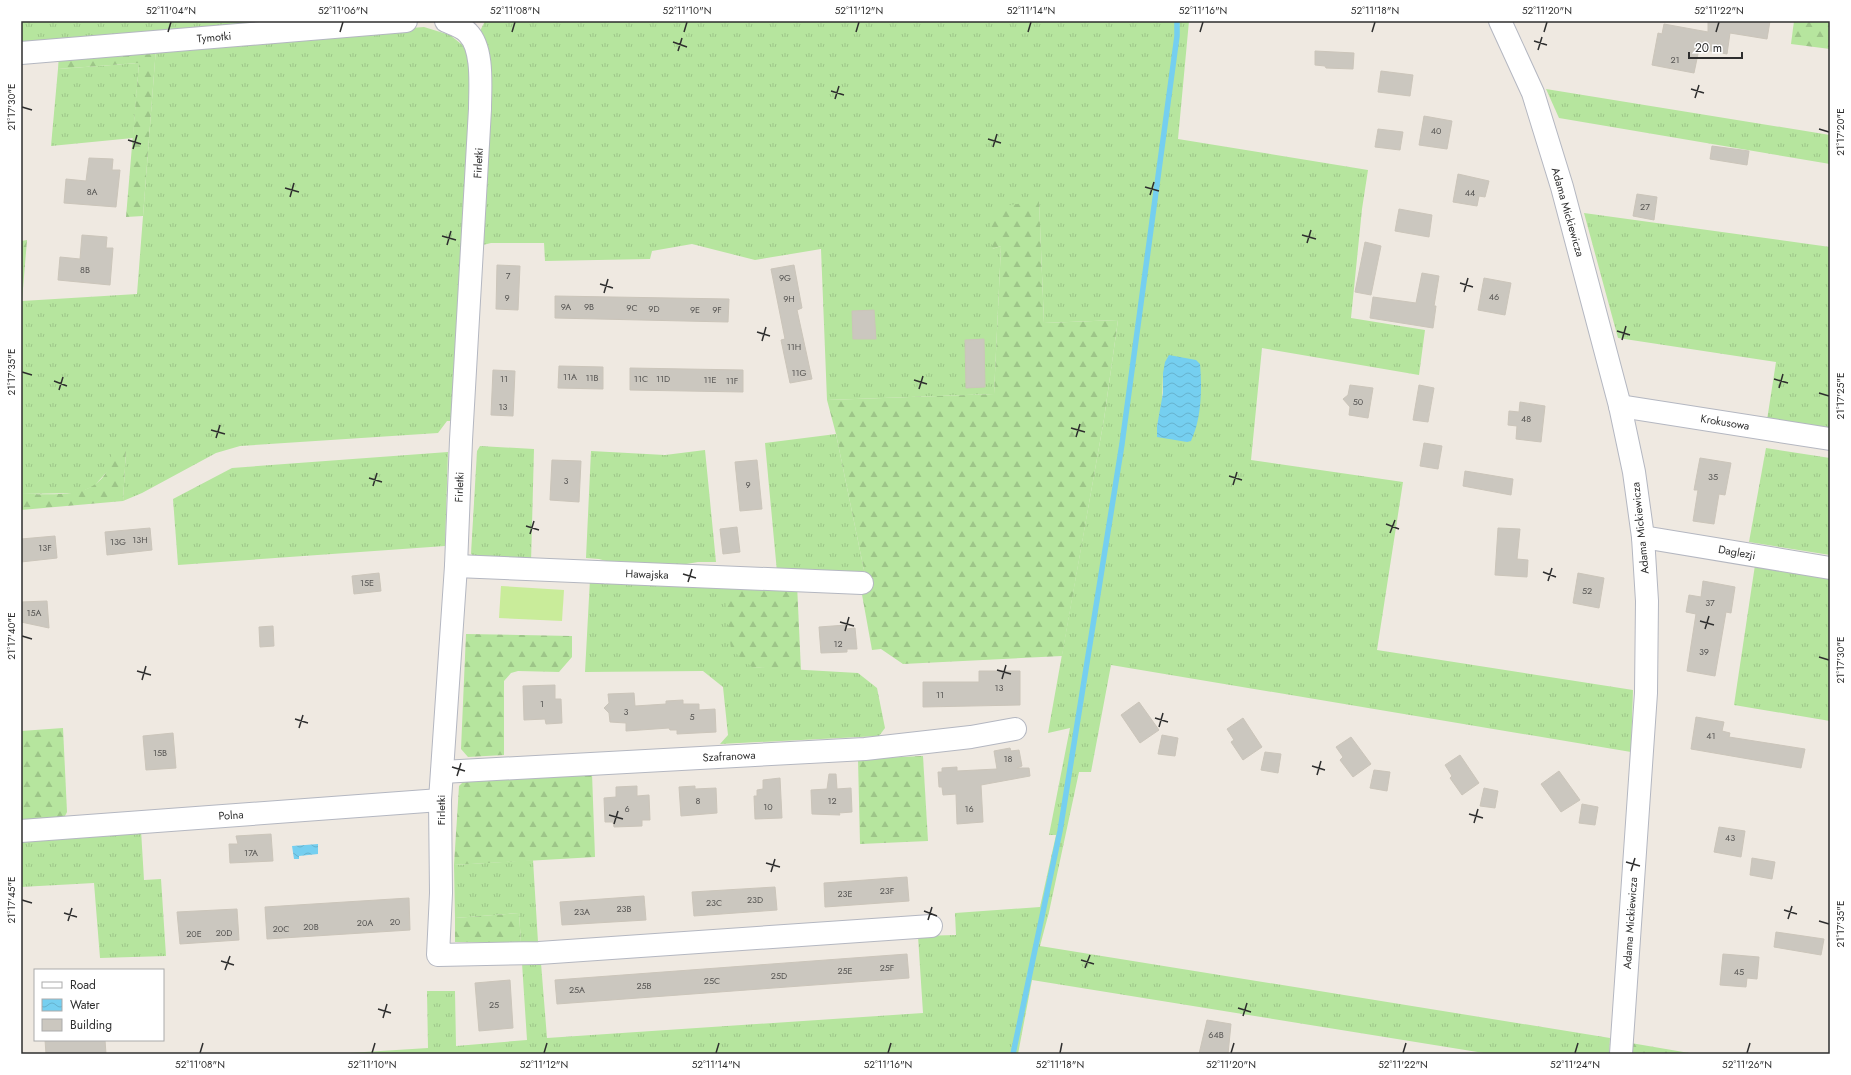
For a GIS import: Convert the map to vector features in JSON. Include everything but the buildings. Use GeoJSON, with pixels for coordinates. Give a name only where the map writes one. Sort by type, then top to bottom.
{"type":"FeatureCollection","features":[{"type":"Feature","properties":{"kind":"street","name":"Tymotki"},"geometry":{"type":"LineString","coordinates":[[21,53],[406,21]]}},
{"type":"Feature","properties":{"kind":"street","name":"Adama Mickiewicza"},"geometry":{"type":"LineString","coordinates":[[1500,21],[1533,94],[1560,180],[1620,406],[1634,472],[1643,537],[1647,601],[1646,693],[1621,1054]]}},
{"type":"Feature","properties":{"kind":"street","name":"Firletki"},"geometry":{"type":"LineString","coordinates":[[457,23],[469,33],[475,44],[480,63],[480,109],[461,440],[456,566],[440,800],[441,893],[438,955],[539,953],[930,926]]}},
{"type":"Feature","properties":{"kind":"street","name":"Krokusowa"},"geometry":{"type":"LineString","coordinates":[[1620,406],[1830,439]]}},
{"type":"Feature","properties":{"kind":"street","name":"Daglezji"},"geometry":{"type":"LineString","coordinates":[[1643,537],[1830,568]]}},
{"type":"Feature","properties":{"kind":"street","name":"Hawajska"},"geometry":{"type":"LineString","coordinates":[[456,566],[862,583]]}},
{"type":"Feature","properties":{"kind":"street","name":"Szafranowa"},"geometry":{"type":"LineString","coordinates":[[442,772],[865,749],[971,737],[1015,729]]}},
{"type":"Feature","properties":{"kind":"street","name":"Polna"},"geometry":{"type":"LineString","coordinates":[[21,831],[440,800]]}},
{"type":"Feature","properties":{"kind":"green space"},"geometry":{"type":"Polygon","coordinates":[[[21,21],[331,21],[21,45],[21,21]]]}},
{"type":"Feature","properties":{"kind":"green space"},"geometry":{"type":"Polygon","coordinates":[[[485,21],[1189,21],[1178,139],[1368,170],[1362,209],[1351,318],[1425,330],[1419,375],[1262,348],[1251,460],[1403,482],[1377,650],[1633,690],[1631,752],[1111,665],[1091,772],[1079,772],[1049,912],[1040,946],[1610,1038],[1609,1054],[1490,1054],[1032,980],[1018,1054],[333,1054],[428,1048],[427,991],[455,991],[456,1046],[527,1040],[522,963],[541,963],[547,1038],[923,1013],[918,936],[956,935],[955,913],[1040,907],[1056,835],[1049,835],[1070,728],[1048,733],[1104,419],[1118,320],[1044,323],[1039,200],[992,249],[1001,246],[994,394],[827,400],[821,249],[755,260],[692,244],[652,251],[650,259],[545,261],[544,243],[491,243],[483,245],[490,74],[481,40],[481,29],[485,21]],[[1163,373],[1162,406],[1157,426],[1187,442],[1163,373]]]}},
{"type":"Feature","properties":{"kind":"green space"},"geometry":{"type":"Polygon","coordinates":[[[1794,21],[1830,21],[1830,49],[1791,44],[1794,21]]]}},
{"type":"Feature","properties":{"kind":"green space"},"geometry":{"type":"Polygon","coordinates":[[[424,27],[450,35],[465,47],[473,65],[456,421],[447,421],[438,433],[240,446],[216,453],[142,493],[123,501],[126,451],[94,486],[78,493],[21,494],[22,301],[137,294],[156,48],[424,27]]]}},
{"type":"Feature","properties":{"kind":"green space"},"geometry":{"type":"Polygon","coordinates":[[[156,48],[143,216],[126,217],[139,63],[58,69],[59,54],[156,48]]]}},
{"type":"Feature","properties":{"kind":"green space"},"geometry":{"type":"Polygon","coordinates":[[[139,63],[133,138],[51,146],[58,69],[139,63]]]}},
{"type":"Feature","properties":{"kind":"green space"},"geometry":{"type":"Polygon","coordinates":[[[1546,89],[1830,135],[1830,164],[1559,118],[1546,89]]]}},
{"type":"Feature","properties":{"kind":"green space"},"geometry":{"type":"Polygon","coordinates":[[[1039,200],[1044,323],[1118,320],[1104,419],[1062,656],[903,664],[881,649],[872,650],[861,589],[865,575],[836,434],[827,400],[994,394],[1001,246],[992,249],[989,209],[1039,200]]]}},
{"type":"Feature","properties":{"kind":"green space"},"geometry":{"type":"Polygon","coordinates":[[[1584,213],[1830,247],[1830,431],[1767,420],[1776,362],[1618,338],[1584,213]]]}},
{"type":"Feature","properties":{"kind":"green space"},"geometry":{"type":"Polygon","coordinates":[[[27,240],[22,301],[21,310],[21,241],[27,240]]]}},
{"type":"Feature","properties":{"kind":"green space"},"geometry":{"type":"Polygon","coordinates":[[[836,434],[865,575],[777,572],[765,443],[836,434]]]}},
{"type":"Feature","properties":{"kind":"green space"},"geometry":{"type":"Polygon","coordinates":[[[480,446],[534,449],[531,563],[481,561],[471,554],[477,451],[480,446]]]}},
{"type":"Feature","properties":{"kind":"green space"},"geometry":{"type":"Polygon","coordinates":[[[1766,448],[1830,458],[1830,555],[1749,542],[1766,448]]]}},
{"type":"Feature","properties":{"kind":"green space"},"geometry":{"type":"Polygon","coordinates":[[[113,450],[126,451],[123,501],[21,510],[21,494],[68,493],[80,491],[100,481],[107,471],[113,450]]]}},
{"type":"Feature","properties":{"kind":"green space"},"geometry":{"type":"Polygon","coordinates":[[[705,450],[716,562],[698,562],[663,568],[634,569],[599,559],[586,558],[591,451],[665,455],[705,450]]]}},
{"type":"Feature","properties":{"kind":"green space"},"geometry":{"type":"Polygon","coordinates":[[[448,452],[445,546],[178,565],[173,499],[232,468],[448,452]]]}},
{"type":"Feature","properties":{"kind":"green space"},"geometry":{"type":"Polygon","coordinates":[[[1755,565],[1830,578],[1830,721],[1734,705],[1755,565]]]}},
{"type":"Feature","properties":{"kind":"green space"},"geometry":{"type":"Polygon","coordinates":[[[590,579],[723,582],[752,667],[858,673],[877,688],[885,728],[879,736],[720,744],[728,735],[723,687],[703,671],[585,672],[590,579]]]}},
{"type":"Feature","properties":{"kind":"green space"},"geometry":{"type":"Polygon","coordinates":[[[723,582],[797,584],[801,671],[752,667],[731,649],[723,582]]]}},
{"type":"Feature","properties":{"kind":"green space"},"geometry":{"type":"Polygon","coordinates":[[[501,586],[564,590],[562,621],[499,618],[501,586]]]}},
{"type":"Feature","properties":{"kind":"green space"},"geometry":{"type":"Polygon","coordinates":[[[466,634],[572,636],[572,657],[559,672],[518,671],[511,673],[504,681],[504,755],[468,757],[461,749],[466,634]]]}},
{"type":"Feature","properties":{"kind":"green space"},"geometry":{"type":"Polygon","coordinates":[[[63,728],[67,812],[63,820],[21,823],[21,731],[63,728]]]}},
{"type":"Feature","properties":{"kind":"green space"},"geometry":{"type":"Polygon","coordinates":[[[923,756],[928,841],[860,844],[858,759],[923,756]]]}},
{"type":"Feature","properties":{"kind":"green space"},"geometry":{"type":"Polygon","coordinates":[[[592,773],[595,857],[454,865],[459,786],[467,778],[592,773]]]}},
{"type":"Feature","properties":{"kind":"green space"},"geometry":{"type":"Polygon","coordinates":[[[141,830],[144,880],[161,879],[166,956],[100,958],[94,883],[21,887],[21,839],[141,830]]]}},
{"type":"Feature","properties":{"kind":"green space"},"geometry":{"type":"Polygon","coordinates":[[[533,860],[538,942],[521,943],[519,913],[455,918],[454,865],[533,860]]]}},
{"type":"Feature","properties":{"kind":"green space"},"geometry":{"type":"Polygon","coordinates":[[[519,913],[521,943],[455,942],[455,918],[519,913]]]}},
{"type":"Feature","properties":{"kind":"green space"},"geometry":{"type":"Polygon","coordinates":[[[1631,1043],[1695,1054],[1632,1054],[1631,1043]]]}},
{"type":"Feature","properties":{"kind":"water"},"geometry":{"type":"Polygon","coordinates":[[[1169,355],[1196,360],[1200,364],[1201,393],[1199,413],[1195,432],[1191,441],[1187,442],[1157,437],[1157,426],[1163,393],[1163,373],[1165,362],[1169,355]]]}},
{"type":"Feature","properties":{"kind":"water"},"geometry":{"type":"Polygon","coordinates":[[[318,844],[318,854],[299,856],[299,859],[294,859],[292,846],[318,844]]]}},
{"type":"Feature","properties":{"kind":"waterway"},"geometry":{"type":"LineString","coordinates":[[1013,1054],[1060,831],[1122,444],[1177,36],[1177,21]]}}]}
